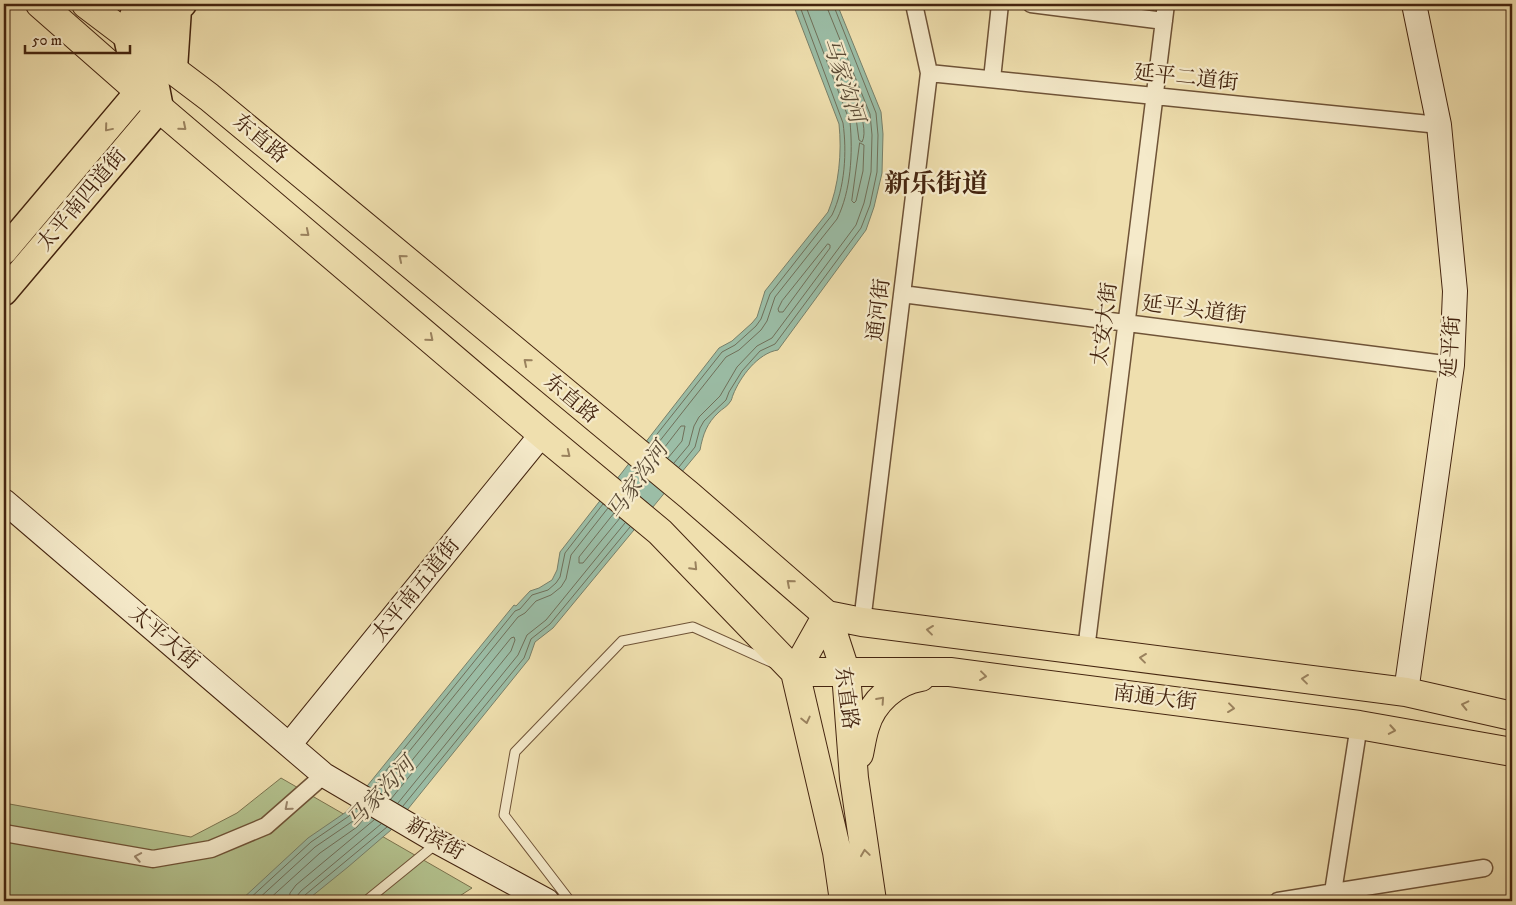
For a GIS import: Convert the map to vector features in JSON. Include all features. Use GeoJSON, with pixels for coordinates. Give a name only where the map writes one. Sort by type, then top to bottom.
{"type":"FeatureCollection","features":[{"type":"Feature","properties":{"kind":"highway","name":"东直路"},"geometry":{"type":"LineString","coordinates":[[40,4],[139,91],[660,532],[795,672],[837,852],[844,901]]}},
{"type":"Feature","properties":{"kind":"highway","name":"东直路"},"geometry":{"type":"LineString","coordinates":[[93,6],[174,69],[690,496],[826,615],[846,673],[854,778],[872,901]]}},
{"type":"Feature","properties":{"kind":"highway","name":"南通大街"},"geometry":{"type":"LineString","coordinates":[[826,615],[862,622],[1406,692],[1512,716]]}},
{"type":"Feature","properties":{"kind":"highway"},"geometry":{"type":"LineString","coordinates":[[795,672],[826,615]]}},
{"type":"Feature","properties":{"kind":"highway","name":"南通大街"},"geometry":{"type":"LineString","coordinates":[[795,672],[950,672],[1358,725],[1512,752]]}},
{"type":"Feature","properties":{"kind":"highway"},"geometry":{"type":"LineString","coordinates":[[854,778],[865,725],[877,703],[893,687],[910,678],[950,672]]}},
{"type":"Feature","properties":{"kind":"main road"},"geometry":{"type":"LineString","coordinates":[[138,4],[126,33],[139,91]]}},
{"type":"Feature","properties":{"kind":"main road"},"geometry":{"type":"LineString","coordinates":[[160,108],[149,51],[162,4]]}},
{"type":"Feature","properties":{"kind":"main road"},"geometry":{"type":"LineString","coordinates":[[174,69],[178,9],[183,4]]}},
{"type":"Feature","properties":{"kind":"main road","name":"太平南四道街"},"geometry":{"type":"LineString","coordinates":[[4,251],[139,91]]}},
{"type":"Feature","properties":{"kind":"main road","name":"太平南四道街"},"geometry":{"type":"LineString","coordinates":[[4,292],[160,108]]}},
{"type":"Feature","properties":{"kind":"street","name":"通河街"},"geometry":{"type":"LineString","coordinates":[[862,622],[929,72],[914,4]]}},
{"type":"Feature","properties":{"kind":"street"},"geometry":{"type":"LineString","coordinates":[[992,79],[1000,4]]}},
{"type":"Feature","properties":{"kind":"street"},"geometry":{"type":"LineString","coordinates":[[1031,4],[1164,21]]}},
{"type":"Feature","properties":{"kind":"street","name":"太安大街"},"geometry":{"type":"LineString","coordinates":[[1086,650],[1166,4]]}},
{"type":"Feature","properties":{"kind":"street","name":"延平街"},"geometry":{"type":"LineString","coordinates":[[1406,692],[1452,365],[1455,291],[1439,125],[1414,4]]}},
{"type":"Feature","properties":{"kind":"street","name":"延平二道街"},"geometry":{"type":"LineString","coordinates":[[929,72],[1154,97],[1439,125]]}},
{"type":"Feature","properties":{"kind":"street","name":"延平头道街"},"geometry":{"type":"LineString","coordinates":[[902,294],[1452,365]]}},
{"type":"Feature","properties":{"kind":"street","name":"太平南五道街"},"geometry":{"type":"LineString","coordinates":[[289,745],[542,434]]}},
{"type":"Feature","properties":{"kind":"street","name":"太平大街"},"geometry":{"type":"LineString","coordinates":[[4,501],[324,775]]}},
{"type":"Feature","properties":{"kind":"street"},"geometry":{"type":"LineString","coordinates":[[1334,892],[1358,725]]}},
{"type":"Feature","properties":{"kind":"street"},"geometry":{"type":"LineString","coordinates":[[4,833],[153,859],[211,849],[266,826],[324,775]]}},
{"type":"Feature","properties":{"kind":"street","name":"新滨街"},"geometry":{"type":"LineString","coordinates":[[324,775],[438,842],[548,901]]}},
{"type":"Feature","properties":{"kind":"street"},"geometry":{"type":"LineString","coordinates":[[1278,901],[1484,868]]}},
{"type":"Feature","properties":{"kind":"lane"},"geometry":{"type":"LineString","coordinates":[[570,901],[504,815],[515,752],[622,641],[693,627],[795,672]]}},
{"type":"Feature","properties":{"kind":"lane"},"geometry":{"type":"LineString","coordinates":[[366,901],[438,842]]}},
{"type":"Feature","properties":{"kind":"shaded area"},"geometry":{"type":"Polygon","coordinates":[[[281,778],[472,888],[452,901],[4,901],[4,803],[191,837],[237,813],[281,778]]]}},
{"type":"Feature","properties":{"kind":"water","name":"马家沟河"},"geometry":{"type":"Polygon","coordinates":[[[793,4],[837,4],[881,112],[883,134],[882,173],[866,230],[778,350],[757,361],[745,374],[729,403],[715,416],[709,425],[704,434],[700,450],[553,628],[535,642],[529,659],[391,830],[306,901],[240,901],[308,838],[346,812],[514,605],[516,606],[530,591],[552,580],[557,570],[560,552],[719,348],[732,341],[757,317],[765,291],[828,212],[835,191],[839,169],[839,124],[793,4]]]}},
{"type":"Feature","properties":{"kind":"district","name":"新乐街道"},"geometry":{"type":"Point","coordinates":[936,184]}}]}
